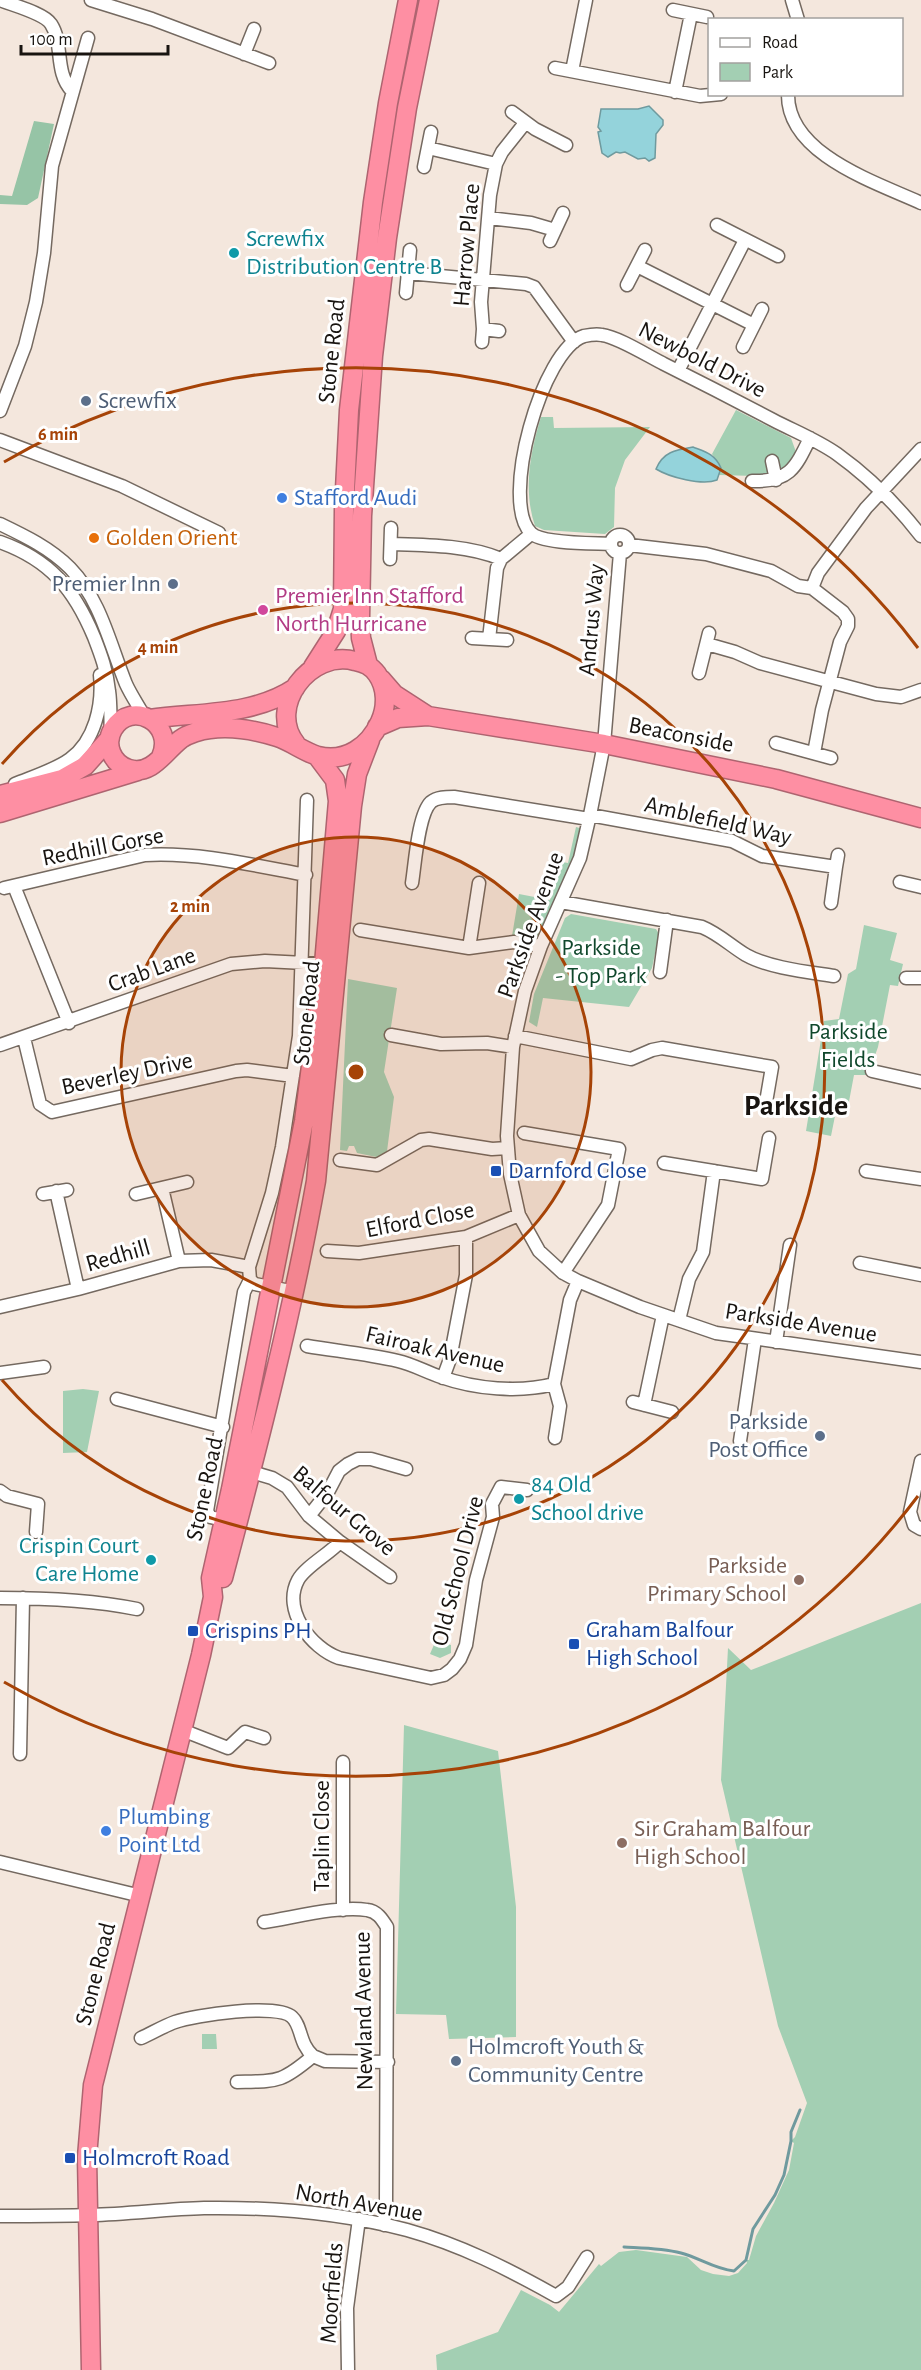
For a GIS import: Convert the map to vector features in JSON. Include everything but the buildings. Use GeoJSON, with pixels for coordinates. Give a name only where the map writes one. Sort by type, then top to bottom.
{"type":"FeatureCollection","features":[{"type":"Feature","properties":{"kind":"highway","name":"Stone Road"},"geometry":{"type":"LineString","coordinates":[[313,667],[336,631],[342,609],[349,410],[373,202],[388,103],[408,0]]}},
{"type":"Feature","properties":{"kind":"highway","name":"Stone Road"},"geometry":{"type":"LineString","coordinates":[[374,671],[361,638],[360,618],[362,516],[373,356],[387,238],[405,120],[429,0]]}},
{"type":"Feature","properties":{"kind":"highway"},"geometry":{"type":"LineString","coordinates":[[0,813],[138,771],[155,764],[182,738],[207,729],[243,728],[296,744],[317,756],[332,758],[344,756],[360,747],[374,734],[385,706],[385,693],[374,671],[342,658],[324,661],[313,667],[289,701],[287,729],[296,744]]}},
{"type":"Feature","properties":{"kind":"highway","name":"Beaconside"},"geometry":{"type":"LineString","coordinates":[[374,671],[394,694],[428,716]]}},
{"type":"Feature","properties":{"kind":"highway"},"geometry":{"type":"LineString","coordinates":[[0,795],[62,779],[85,766],[110,736],[116,725],[124,719],[134,716],[147,718],[217,712],[268,703],[296,688]]}},
{"type":"Feature","properties":{"kind":"highway","name":"Beaconside"},"geometry":{"type":"LineString","coordinates":[[374,734],[398,718],[428,716],[604,744],[776,779],[921,818]]}},
{"type":"Feature","properties":{"kind":"highway"},"geometry":{"type":"LineString","coordinates":[[147,718],[158,726],[164,735],[161,757]]}},
{"type":"Feature","properties":{"kind":"highway","name":"Stone Road"},"geometry":{"type":"LineString","coordinates":[[91,2370],[90,2215],[87,2157],[93,2085],[201,1655],[213,1597],[211,1578],[224,1520],[243,1470],[295,1292],[316,1181],[352,806],[357,774],[374,734]]}},
{"type":"Feature","properties":{"kind":"highway"},"geometry":{"type":"LineString","coordinates":[[110,736],[111,752],[118,764],[138,771]]}},
{"type":"Feature","properties":{"kind":"highway","name":"Stone Road"},"geometry":{"type":"LineString","coordinates":[[213,1597],[223,1581],[243,1470],[272,1286],[304,1121],[324,964],[337,788],[330,771],[317,756]]}},
{"type":"Feature","properties":{"kind":"street"},"geometry":{"type":"LineString","coordinates":[[0,0],[43,17],[51,23],[61,69],[67,86],[72,91]]}},
{"type":"Feature","properties":{"kind":"street"},"geometry":{"type":"LineString","coordinates":[[572,71],[586,0]]}},
{"type":"Feature","properties":{"kind":"street"},"geometry":{"type":"LineString","coordinates":[[792,0],[797,18]]}},
{"type":"Feature","properties":{"kind":"street"},"geometry":{"type":"LineString","coordinates":[[97,1],[269,63]]}},
{"type":"Feature","properties":{"kind":"street"},"geometry":{"type":"LineString","coordinates":[[673,10],[707,17]]}},
{"type":"Feature","properties":{"kind":"street"},"geometry":{"type":"LineString","coordinates":[[675,92],[691,14]]}},
{"type":"Feature","properties":{"kind":"street"},"geometry":{"type":"LineString","coordinates":[[244,54],[254,29]]}},
{"type":"Feature","properties":{"kind":"street"},"geometry":{"type":"LineString","coordinates":[[0,411],[25,346],[36,302],[44,253],[52,166],[88,38]]}},
{"type":"Feature","properties":{"kind":"street"},"geometry":{"type":"LineString","coordinates":[[555,68],[675,92],[708,95]]}},
{"type":"Feature","properties":{"kind":"street"},"geometry":{"type":"LineString","coordinates":[[788,96],[789,111],[801,136],[821,155],[921,203]]}},
{"type":"Feature","properties":{"kind":"street"},"geometry":{"type":"LineString","coordinates":[[512,112],[525,123],[566,145]]}},
{"type":"Feature","properties":{"kind":"street","name":"Harrow Place"},"geometry":{"type":"LineString","coordinates":[[499,331],[482,336],[481,302],[490,195],[496,164],[502,152],[525,123]]}},
{"type":"Feature","properties":{"kind":"street"},"geometry":{"type":"LineString","coordinates":[[424,167],[431,132]]}},
{"type":"Feature","properties":{"kind":"street","name":"Harrow Place"},"geometry":{"type":"LineString","coordinates":[[428,148],[496,164]]}},
{"type":"Feature","properties":{"kind":"street"},"geometry":{"type":"LineString","coordinates":[[489,218],[531,223],[552,236],[563,213]]}},
{"type":"Feature","properties":{"kind":"street"},"geometry":{"type":"LineString","coordinates":[[717,225],[778,256]]}},
{"type":"Feature","properties":{"kind":"street"},"geometry":{"type":"LineString","coordinates":[[678,371],[745,240]]}},
{"type":"Feature","properties":{"kind":"street"},"geometry":{"type":"LineString","coordinates":[[406,293],[410,250]]}},
{"type":"Feature","properties":{"kind":"street"},"geometry":{"type":"LineString","coordinates":[[627,285],[645,250]]}},
{"type":"Feature","properties":{"kind":"street"},"geometry":{"type":"LineString","coordinates":[[637,266],[754,325]]}},
{"type":"Feature","properties":{"kind":"street"},"geometry":{"type":"LineString","coordinates":[[408,273],[526,284],[534,287],[574,342],[555,366],[536,406],[526,435],[521,493],[523,516],[531,534],[544,539],[718,557],[771,571],[798,586],[812,588],[843,612],[848,619],[848,626],[840,642],[814,753]]}},
{"type":"Feature","properties":{"kind":"street"},"geometry":{"type":"LineString","coordinates":[[743,347],[762,309]]}},
{"type":"Feature","properties":{"kind":"street","name":"Newbold Drive"},"geometry":{"type":"LineString","coordinates":[[574,342],[584,336],[603,335],[810,438],[835,453],[882,491],[921,536]]}},
{"type":"Feature","properties":{"kind":"street"},"geometry":{"type":"LineString","coordinates":[[752,481],[776,480],[790,473],[810,438]]}},
{"type":"Feature","properties":{"kind":"street"},"geometry":{"type":"LineString","coordinates":[[0,440],[122,486],[219,533]]}},
{"type":"Feature","properties":{"kind":"street"},"geometry":{"type":"LineString","coordinates":[[812,588],[818,573],[866,508],[921,449]]}},
{"type":"Feature","properties":{"kind":"street"},"geometry":{"type":"LineString","coordinates":[[772,461],[776,480]]}},
{"type":"Feature","properties":{"kind":"street"},"geometry":{"type":"LineString","coordinates":[[0,524],[54,553],[71,569],[102,619],[127,687],[147,718]]}},
{"type":"Feature","properties":{"kind":"street"},"geometry":{"type":"LineString","coordinates":[[390,559],[392,528]]}},
{"type":"Feature","properties":{"kind":"street"},"geometry":{"type":"LineString","coordinates":[[489,639],[497,568],[501,559],[531,534]]}},
{"type":"Feature","properties":{"kind":"street"},"geometry":{"type":"LineString","coordinates":[[0,542],[32,555],[68,586],[103,656],[110,691],[110,736]]}},
{"type":"Feature","properties":{"kind":"street"},"geometry":{"type":"LineString","coordinates":[[391,544],[470,550],[487,553],[501,559]]}},
{"type":"Feature","properties":{"kind":"street","name":"Andrus Way"},"geometry":{"type":"LineString","coordinates":[[604,744],[601,691],[620,548]]}},
{"type":"Feature","properties":{"kind":"street"},"geometry":{"type":"LineString","coordinates":[[472,638],[507,640]]}},
{"type":"Feature","properties":{"kind":"street"},"geometry":{"type":"LineString","coordinates":[[699,673],[708,639],[760,663],[891,697],[901,697],[921,690]]}},
{"type":"Feature","properties":{"kind":"street"},"geometry":{"type":"LineString","coordinates":[[0,790],[68,761],[87,741],[95,723],[101,689],[95,640]]}},
{"type":"Feature","properties":{"kind":"street","name":"Parkside Avenue"},"geometry":{"type":"LineString","coordinates":[[604,744],[580,858],[541,946],[525,991],[514,1042],[508,1148],[519,1215],[539,1251],[563,1273],[663,1315],[716,1333],[921,1362]]}},
{"type":"Feature","properties":{"kind":"street"},"geometry":{"type":"LineString","coordinates":[[776,744],[831,758]]}},
{"type":"Feature","properties":{"kind":"street","name":"Amblefield Way"},"geometry":{"type":"LineString","coordinates":[[416,878],[423,818],[431,802],[438,798],[454,798],[589,817],[732,841],[762,856],[837,861],[831,903]]}},
{"type":"Feature","properties":{"kind":"street","name":"Stone Road"},"geometry":{"type":"LineString","coordinates":[[224,1520],[210,1517],[207,1511],[244,1292],[272,1193],[293,1076],[299,1021],[307,800]]}},
{"type":"Feature","properties":{"kind":"street","name":"Redhill Gorse"},"geometry":{"type":"LineString","coordinates":[[69,1023],[9,887],[145,855],[162,854],[189,854],[306,875]]}},
{"type":"Feature","properties":{"kind":"street"},"geometry":{"type":"LineString","coordinates":[[900,882],[921,886]]}},
{"type":"Feature","properties":{"kind":"street"},"geometry":{"type":"LineString","coordinates":[[469,948],[478,883]]}},
{"type":"Feature","properties":{"kind":"street"},"geometry":{"type":"LineString","coordinates":[[561,902],[710,930],[746,955],[761,961],[834,976]]}},
{"type":"Feature","properties":{"kind":"street"},"geometry":{"type":"LineString","coordinates":[[660,972],[666,920]]}},
{"type":"Feature","properties":{"kind":"street"},"geometry":{"type":"LineString","coordinates":[[360,930],[469,948],[514,942],[541,946]]}},
{"type":"Feature","properties":{"kind":"street","name":"Crab Lane"},"geometry":{"type":"LineString","coordinates":[[0,1046],[231,964],[249,961],[324,964]]}},
{"type":"Feature","properties":{"kind":"street"},"geometry":{"type":"LineString","coordinates":[[906,978],[921,978]]}},
{"type":"Feature","properties":{"kind":"street"},"geometry":{"type":"LineString","coordinates":[[391,1035],[441,1044],[514,1042],[631,1059],[662,1048],[772,1067],[765,1108]]}},
{"type":"Feature","properties":{"kind":"street","name":"Beverley Drive"},"geometry":{"type":"LineString","coordinates":[[24,1038],[40,1104],[52,1112],[236,1071],[247,1070],[293,1076]]}},
{"type":"Feature","properties":{"kind":"street"},"geometry":{"type":"LineString","coordinates":[[872,1071],[921,1082]]}},
{"type":"Feature","properties":{"kind":"street"},"geometry":{"type":"LineString","coordinates":[[524,1133],[619,1149],[608,1205],[563,1273]]}},
{"type":"Feature","properties":{"kind":"street"},"geometry":{"type":"LineString","coordinates":[[664,1163],[762,1179],[769,1138]]}},
{"type":"Feature","properties":{"kind":"street"},"geometry":{"type":"LineString","coordinates":[[340,1160],[377,1165],[421,1140],[429,1139],[492,1149],[508,1148]]}},
{"type":"Feature","properties":{"kind":"street"},"geometry":{"type":"LineString","coordinates":[[679,1320],[688,1279],[703,1252],[714,1171]]}},
{"type":"Feature","properties":{"kind":"street"},"geometry":{"type":"LineString","coordinates":[[866,1171],[921,1179]]}},
{"type":"Feature","properties":{"kind":"street"},"geometry":{"type":"LineString","coordinates":[[136,1194],[187,1182]]}},
{"type":"Feature","properties":{"kind":"street"},"geometry":{"type":"LineString","coordinates":[[162,1188],[179,1261]]}},
{"type":"Feature","properties":{"kind":"street"},"geometry":{"type":"LineString","coordinates":[[43,1194],[62,1190],[78,1289]]}},
{"type":"Feature","properties":{"kind":"street","name":"Elford Close"},"geometry":{"type":"LineString","coordinates":[[327,1251],[359,1253],[466,1237],[519,1215]]}},
{"type":"Feature","properties":{"kind":"street"},"geometry":{"type":"LineString","coordinates":[[443,1378],[450,1359],[466,1275],[466,1237]]}},
{"type":"Feature","properties":{"kind":"street"},"geometry":{"type":"LineString","coordinates":[[776,1342],[790,1245]]}},
{"type":"Feature","properties":{"kind":"street","name":"Redhill"},"geometry":{"type":"LineString","coordinates":[[0,1307],[78,1289],[179,1261],[211,1260],[249,1274]]}},
{"type":"Feature","properties":{"kind":"street"},"geometry":{"type":"LineString","coordinates":[[860,1263],[921,1275]]}},
{"type":"Feature","properties":{"kind":"street"},"geometry":{"type":"LineString","coordinates":[[249,1274],[255,1284],[295,1292]]}},
{"type":"Feature","properties":{"kind":"street"},"geometry":{"type":"LineString","coordinates":[[555,1438],[560,1406],[554,1384],[570,1300],[578,1281]]}},
{"type":"Feature","properties":{"kind":"street"},"geometry":{"type":"LineString","coordinates":[[663,1315],[639,1404],[672,1412]]}},
{"type":"Feature","properties":{"kind":"street"},"geometry":{"type":"LineString","coordinates":[[741,1441],[755,1339]]}},
{"type":"Feature","properties":{"kind":"street","name":"Fairoak Avenue"},"geometry":{"type":"LineString","coordinates":[[307,1346],[399,1361],[443,1378],[516,1389],[554,1384]]}},
{"type":"Feature","properties":{"kind":"street"},"geometry":{"type":"LineString","coordinates":[[0,1373],[44,1367]]}},
{"type":"Feature","properties":{"kind":"street"},"geometry":{"type":"LineString","coordinates":[[117,1399],[223,1427]]}},
{"type":"Feature","properties":{"kind":"street"},"geometry":{"type":"LineString","coordinates":[[309,1516],[328,1492],[339,1471],[358,1459],[371,1459],[406,1469]]}},
{"type":"Feature","properties":{"kind":"street"},"geometry":{"type":"LineString","coordinates":[[921,1461],[910,1512],[914,1525],[921,1528]]}},
{"type":"Feature","properties":{"kind":"street","name":"Balfour Grove"},"geometry":{"type":"LineString","coordinates":[[243,1470],[272,1479],[287,1487],[309,1516],[340,1542],[390,1577]]}},
{"type":"Feature","properties":{"kind":"street","name":"Old School Drive"},"geometry":{"type":"LineString","coordinates":[[340,1542],[298,1579],[293,1603],[306,1634],[326,1653],[339,1658],[431,1678],[444,1675],[460,1659],[466,1645],[476,1581],[493,1517],[492,1504],[501,1487],[527,1490]]}},
{"type":"Feature","properties":{"kind":"street"},"geometry":{"type":"LineString","coordinates":[[0,1491],[7,1496],[38,1504],[36,1532]]}},
{"type":"Feature","properties":{"kind":"street"},"geometry":{"type":"LineString","coordinates":[[0,1598],[105,1604],[137,1609]]}},
{"type":"Feature","properties":{"kind":"street"},"geometry":{"type":"LineString","coordinates":[[20,1754],[23,1598]]}},
{"type":"Feature","properties":{"kind":"street"},"geometry":{"type":"LineString","coordinates":[[182,1730],[228,1748],[245,1732],[264,1738]]}},
{"type":"Feature","properties":{"kind":"street","name":"Taplin Close"},"geometry":{"type":"LineString","coordinates":[[343,1762],[343,1910]]}},
{"type":"Feature","properties":{"kind":"street"},"geometry":{"type":"LineString","coordinates":[[0,1862],[141,1896]]}},
{"type":"Feature","properties":{"kind":"street","name":"Newland Avenue"},"geometry":{"type":"LineString","coordinates":[[264,1922],[343,1910],[367,1910],[382,1919],[387,1927],[388,2062],[384,2225]]}},
{"type":"Feature","properties":{"kind":"street"},"geometry":{"type":"LineString","coordinates":[[141,2038],[176,2022],[203,2016],[274,2009],[285,2011],[294,2018],[304,2046],[313,2056],[325,2061],[388,2062]]}},
{"type":"Feature","properties":{"kind":"street"},"geometry":{"type":"LineString","coordinates":[[237,2082],[273,2081],[289,2076],[313,2056]]}},
{"type":"Feature","properties":{"kind":"street","name":"North Avenue"},"geometry":{"type":"LineString","coordinates":[[90,2215],[203,2208],[245,2208],[307,2212],[359,2219],[436,2239],[487,2258],[556,2296],[568,2286],[587,2257]]}},
{"type":"Feature","properties":{"kind":"street"},"geometry":{"type":"LineString","coordinates":[[0,2216],[90,2215]]}},
{"type":"Feature","properties":{"kind":"street","name":"Moorfields"},"geometry":{"type":"LineString","coordinates":[[348,2370],[347,2308],[359,2219]]}},
{"type":"Feature","properties":{"kind":"green space"},"geometry":{"type":"Polygon","coordinates":[[[34,121],[54,124],[38,198],[27,205],[0,204],[0,195],[12,196],[34,121]]]}},
{"type":"Feature","properties":{"kind":"green space"},"geometry":{"type":"Polygon","coordinates":[[[736,410],[791,438],[796,452],[785,472],[755,476],[719,475],[721,468],[712,454],[736,410]]]}},
{"type":"Feature","properties":{"kind":"green space"},"geometry":{"type":"Polygon","coordinates":[[[541,417],[553,417],[554,428],[650,427],[625,460],[615,488],[614,527],[605,534],[544,530],[535,526],[529,499],[529,472],[541,417]]]}},
{"type":"Feature","properties":{"kind":"green space"},"geometry":{"type":"Polygon","coordinates":[[[576,827],[583,829],[580,850],[539,938],[512,936],[519,894],[550,900],[557,861],[568,863],[576,827]]]}},
{"type":"Feature","properties":{"kind":"green space","name":"Parkside - Top Park"},"geometry":{"type":"Polygon","coordinates":[[[571,914],[656,929],[659,934],[652,968],[629,1007],[543,998],[537,1027],[529,1022],[534,994],[565,918],[571,914]]]}},
{"type":"Feature","properties":{"kind":"green space","name":"Parkside Fields"},"geometry":{"type":"Polygon","coordinates":[[[864,925],[897,933],[890,960],[903,964],[898,986],[890,985],[878,1047],[868,1075],[854,1075],[847,1112],[836,1111],[831,1136],[806,1131],[824,1021],[839,1019],[848,974],[856,969],[864,925]]]}},
{"type":"Feature","properties":{"kind":"green space"},"geometry":{"type":"Polygon","coordinates":[[[348,979],[397,988],[384,1072],[394,1097],[386,1159],[357,1153],[354,1146],[349,1146],[347,1151],[340,1150],[348,979]]]}},
{"type":"Feature","properties":{"kind":"green space"},"geometry":{"type":"Polygon","coordinates":[[[83,1389],[99,1391],[87,1452],[63,1453],[63,1391],[83,1389]]]}},
{"type":"Feature","properties":{"kind":"green space"},"geometry":{"type":"Polygon","coordinates":[[[921,1603],[921,2370],[437,2370],[436,2355],[498,2332],[521,2290],[559,2312],[599,2264],[601,2266],[619,2252],[636,2250],[687,2257],[701,2270],[729,2276],[738,2273],[747,2263],[746,2260],[749,2260],[756,2236],[789,2170],[794,2143],[791,2141],[795,2137],[807,2103],[778,2026],[721,1780],[728,1648],[751,1670],[921,1603]]]}},
{"type":"Feature","properties":{"kind":"green space"},"geometry":{"type":"Polygon","coordinates":[[[436,1640],[451,1645],[451,1653],[440,1658],[430,1654],[436,1640]]]}},
{"type":"Feature","properties":{"kind":"green space"},"geometry":{"type":"Polygon","coordinates":[[[404,1725],[498,1751],[516,1907],[516,2037],[449,2039],[446,2015],[396,2014],[404,1725]]]}},
{"type":"Feature","properties":{"kind":"green space"},"geometry":{"type":"Polygon","coordinates":[[[202,2034],[216,2034],[217,2049],[202,2049],[202,2034]]]}},
{"type":"Feature","properties":{"kind":"water"},"geometry":{"type":"Polygon","coordinates":[[[649,106],[663,120],[663,125],[656,134],[655,158],[649,161],[645,158],[638,159],[625,152],[616,152],[608,157],[602,153],[598,132],[601,131],[598,127],[601,109],[638,109],[649,106]]]}},
{"type":"Feature","properties":{"kind":"water"},"geometry":{"type":"Polygon","coordinates":[[[693,447],[710,454],[716,460],[721,468],[717,480],[703,482],[686,480],[656,469],[666,455],[693,447]]]}},
{"type":"Feature","properties":{"kind":"waterway"},"geometry":{"type":"LineString","coordinates":[[624,2247],[674,2251],[734,2271],[746,2260],[753,2229],[775,2195],[784,2175],[791,2132],[800,2110]]}},
{"type":"Feature","properties":{"kind":"place","name":"Screwfix Distribution Centre B"},"geometry":{"type":"Point","coordinates":[234,253]}},
{"type":"Feature","properties":{"kind":"place","name":"Screwfix"},"geometry":{"type":"Point","coordinates":[86,401]}},
{"type":"Feature","properties":{"kind":"place","name":"Stafford Audi"},"geometry":{"type":"Point","coordinates":[282,498]}},
{"type":"Feature","properties":{"kind":"place","name":"Golden Orient"},"geometry":{"type":"Point","coordinates":[94,538]}},
{"type":"Feature","properties":{"kind":"place","name":"Premier Inn"},"geometry":{"type":"Point","coordinates":[173,584]}},
{"type":"Feature","properties":{"kind":"place","name":"Premier Inn Stafford North Hurricane"},"geometry":{"type":"Point","coordinates":[263,610]}},
{"type":"Feature","properties":{"kind":"place","name":"Darnford Close"},"geometry":{"type":"Point","coordinates":[496,1171]}},
{"type":"Feature","properties":{"kind":"place","name":"Parkside Post Office"},"geometry":{"type":"Point","coordinates":[820,1436]}},
{"type":"Feature","properties":{"kind":"place","name":"84 Old School drive"},"geometry":{"type":"Point","coordinates":[519,1499]}},
{"type":"Feature","properties":{"kind":"place","name":"Crispin Court Care Home"},"geometry":{"type":"Point","coordinates":[151,1560]}},
{"type":"Feature","properties":{"kind":"place","name":"Parkside Primary School"},"geometry":{"type":"Point","coordinates":[799,1580]}},
{"type":"Feature","properties":{"kind":"place","name":"Crispins PH"},"geometry":{"type":"Point","coordinates":[193,1631]}},
{"type":"Feature","properties":{"kind":"place","name":"Graham Balfour High School"},"geometry":{"type":"Point","coordinates":[574,1644]}},
{"type":"Feature","properties":{"kind":"place","name":"Plumbing Point Ltd"},"geometry":{"type":"Point","coordinates":[106,1831]}},
{"type":"Feature","properties":{"kind":"place","name":"Sir Graham Balfour High School"},"geometry":{"type":"Point","coordinates":[622,1843]}},
{"type":"Feature","properties":{"kind":"place","name":"Holmcroft Youth & Community Centre"},"geometry":{"type":"Point","coordinates":[456,2061]}},
{"type":"Feature","properties":{"kind":"place","name":"Holmcroft Road"},"geometry":{"type":"Point","coordinates":[70,2158]}},
{"type":"Feature","properties":{"kind":"district","name":"Parkside"},"geometry":{"type":"Point","coordinates":[796,1106]}}]}
